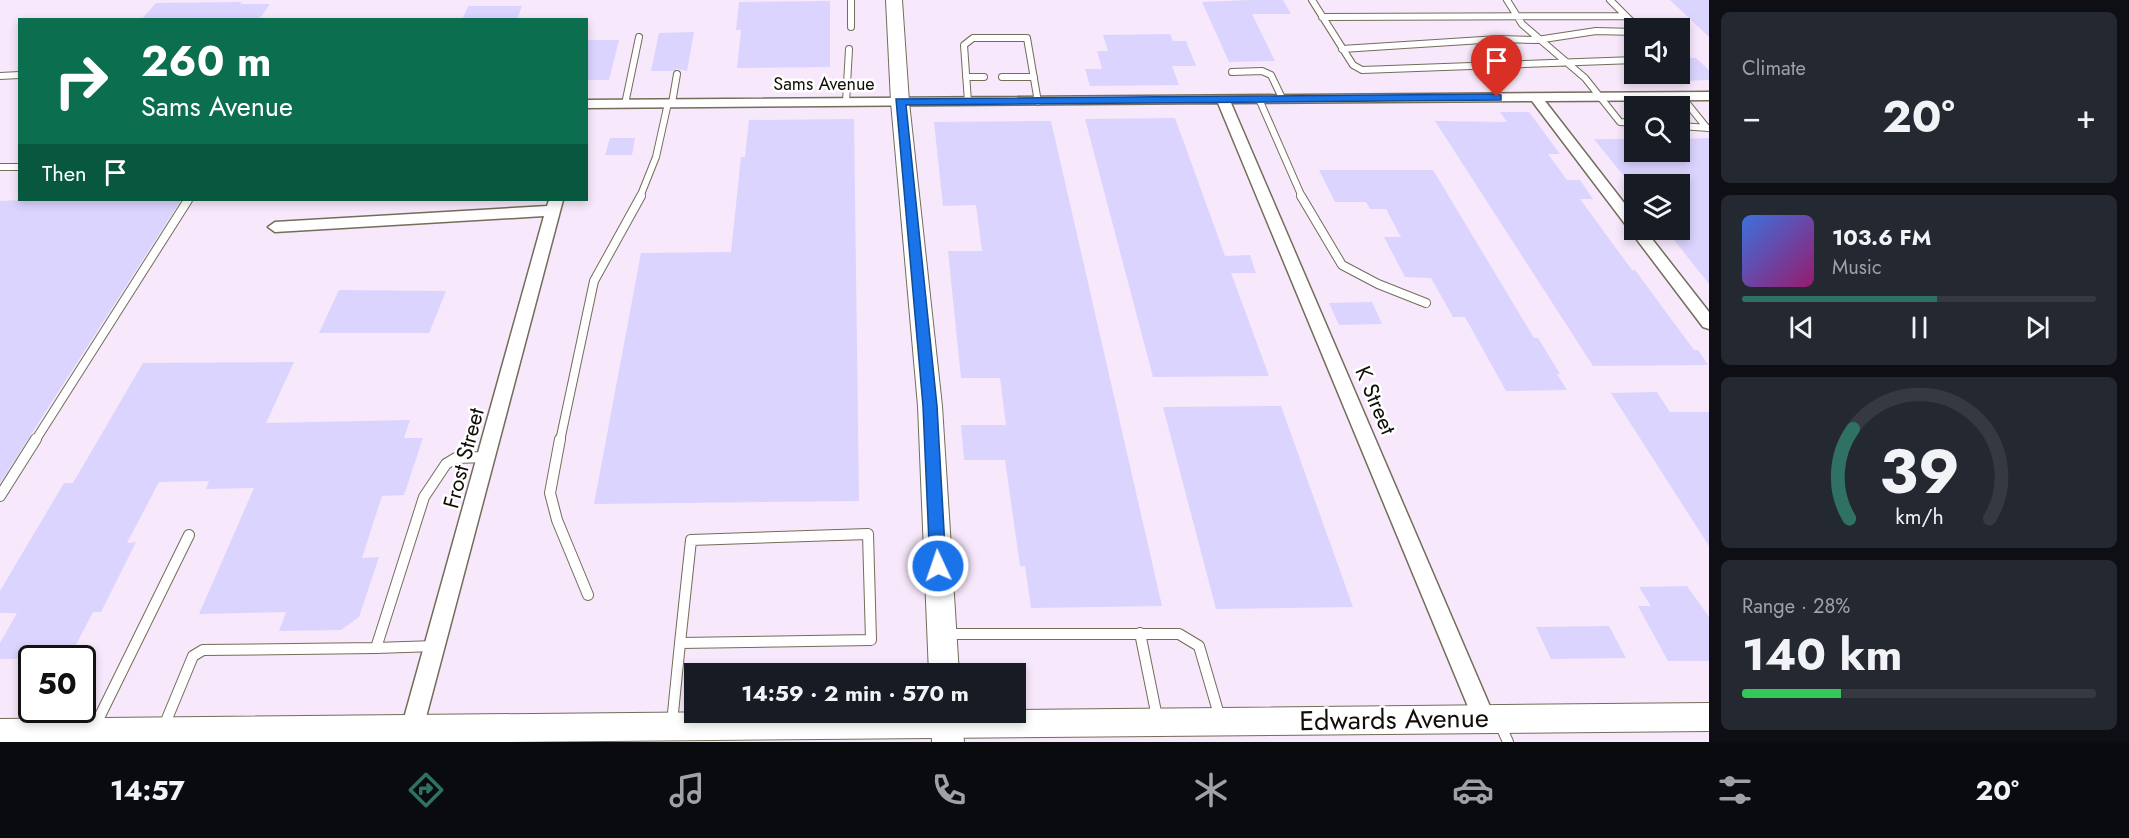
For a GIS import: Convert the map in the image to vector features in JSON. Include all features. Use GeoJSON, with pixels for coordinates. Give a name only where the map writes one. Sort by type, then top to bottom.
{"type":"FeatureCollection","features":[{"type":"Feature","properties":{"kind":"main road"},"geometry":{"type":"LineString","coordinates":[[894,0],[900,102],[930,406],[943,663]]}},
{"type":"Feature","properties":{"kind":"street","name":"Sams Avenue"},"geometry":{"type":"LineString","coordinates":[[588,104],[1624,96]]}},
{"type":"Feature","properties":{"kind":"street","name":"Sams Avenue"},"geometry":{"type":"LineString","coordinates":[[1690,96],[1709,96]]}},
{"type":"Feature","properties":{"kind":"street"},"geometry":{"type":"LineString","coordinates":[[1535,97],[1624,212]]}},
{"type":"Feature","properties":{"kind":"street","name":"K Street"},"geometry":{"type":"LineString","coordinates":[[1223,99],[1496,726]]}},
{"type":"Feature","properties":{"kind":"street"},"geometry":{"type":"LineString","coordinates":[[464,216],[471,201]]}},
{"type":"Feature","properties":{"kind":"street"},"geometry":{"type":"LineString","coordinates":[[275,227],[464,216],[555,205]]}},
{"type":"Feature","properties":{"kind":"street","name":"Frost Street"},"geometry":{"type":"LineString","coordinates":[[411,735],[555,205]]}},
{"type":"Feature","properties":{"kind":"street"},"geometry":{"type":"LineString","coordinates":[[1645,240],[1709,323]]}},
{"type":"Feature","properties":{"kind":"street","name":"Edwards Avenue"},"geometry":{"type":"LineString","coordinates":[[0,734],[76,736],[161,732],[315,736],[598,734],[672,726],[854,729],[1221,721],[1496,726],[1709,717]]}},
{"type":"Feature","properties":{"kind":"lane"},"geometry":{"type":"LineString","coordinates":[[851,0],[851,27]]}},
{"type":"Feature","properties":{"kind":"lane"},"geometry":{"type":"LineString","coordinates":[[1312,0],[1353,65],[1362,70],[1624,60]]}},
{"type":"Feature","properties":{"kind":"lane"},"geometry":{"type":"LineString","coordinates":[[1507,0],[1513,15],[1537,40],[1584,77],[1620,122],[1624,122]]}},
{"type":"Feature","properties":{"kind":"lane"},"geometry":{"type":"LineString","coordinates":[[1610,0],[1625,16]]}},
{"type":"Feature","properties":{"kind":"lane"},"geometry":{"type":"LineString","coordinates":[[1322,17],[1625,16]]}},
{"type":"Feature","properties":{"kind":"lane"},"geometry":{"type":"LineString","coordinates":[[1342,49],[1498,39],[1537,40],[1596,31],[1624,30]]}},
{"type":"Feature","properties":{"kind":"lane"},"geometry":{"type":"LineString","coordinates":[[625,104],[639,37]]}},
{"type":"Feature","properties":{"kind":"lane"},"geometry":{"type":"LineString","coordinates":[[968,102],[964,45],[973,38],[1027,38],[1038,102]]}},
{"type":"Feature","properties":{"kind":"lane"},"geometry":{"type":"LineString","coordinates":[[846,102],[849,49]]}},
{"type":"Feature","properties":{"kind":"lane"},"geometry":{"type":"LineString","coordinates":[[1232,72],[1262,71],[1271,75],[1282,98]]}},
{"type":"Feature","properties":{"kind":"lane"},"geometry":{"type":"LineString","coordinates":[[588,595],[557,520],[550,493],[571,380],[594,281],[643,191],[656,157],[677,74]]}},
{"type":"Feature","properties":{"kind":"lane"},"geometry":{"type":"LineString","coordinates":[[0,76],[18,75]]}},
{"type":"Feature","properties":{"kind":"lane"},"geometry":{"type":"LineString","coordinates":[[966,77],[984,77]]}},
{"type":"Feature","properties":{"kind":"lane"},"geometry":{"type":"LineString","coordinates":[[1002,77],[1034,77]]}},
{"type":"Feature","properties":{"kind":"lane"},"geometry":{"type":"LineString","coordinates":[[1259,99],[1306,206],[1342,265],[1378,284],[1426,303]]}},
{"type":"Feature","properties":{"kind":"lane"},"geometry":{"type":"LineString","coordinates":[[1690,107],[1708,128]]}},
{"type":"Feature","properties":{"kind":"lane"},"geometry":{"type":"LineString","coordinates":[[1690,127],[1708,128]]}},
{"type":"Feature","properties":{"kind":"lane"},"geometry":{"type":"LineString","coordinates":[[0,167],[18,167]]}},
{"type":"Feature","properties":{"kind":"lane"},"geometry":{"type":"LineString","coordinates":[[0,496],[187,201]]}},
{"type":"Feature","properties":{"kind":"lane"},"geometry":{"type":"LineString","coordinates":[[376,648],[424,496],[450,461],[456,458],[486,457]]}},
{"type":"Feature","properties":{"kind":"lane"},"geometry":{"type":"LineString","coordinates":[[672,726],[680,643],[691,540],[868,534],[871,640],[680,643]]}},
{"type":"Feature","properties":{"kind":"lane"},"geometry":{"type":"LineString","coordinates":[[76,736],[189,535]]}},
{"type":"Feature","properties":{"kind":"lane"},"geometry":{"type":"LineString","coordinates":[[1140,633],[1158,722]]}},
{"type":"Feature","properties":{"kind":"lane"},"geometry":{"type":"LineString","coordinates":[[942,634],[1179,634],[1199,646],[1221,721]]}},
{"type":"Feature","properties":{"kind":"lane"},"geometry":{"type":"LineString","coordinates":[[161,732],[193,656],[198,652],[436,646]]}},
{"type":"Feature","properties":{"kind":"shaded area"},"geometry":{"type":"Polygon","coordinates":[[[0,0],[1709,0],[1709,742],[0,742],[0,0]]]}},
{"type":"Feature","properties":{"kind":"building"},"geometry":{"type":"Polygon","coordinates":[[[1283,0],[1291,14],[1252,14],[1275,61],[1229,62],[1202,2],[1283,0]]]}},
{"type":"Feature","properties":{"kind":"building"},"geometry":{"type":"Polygon","coordinates":[[[1670,0],[1709,0],[1709,37],[1690,18],[1670,0]]]}},
{"type":"Feature","properties":{"kind":"building"},"geometry":{"type":"Polygon","coordinates":[[[830,1],[830,67],[737,68],[741,30],[736,30],[739,2],[830,1]]]}},
{"type":"Feature","properties":{"kind":"building"},"geometry":{"type":"Polygon","coordinates":[[[156,3],[270,4],[261,17],[256,18],[143,18],[156,3]]]}},
{"type":"Feature","properties":{"kind":"building"},"geometry":{"type":"Polygon","coordinates":[[[468,6],[522,6],[518,18],[463,18],[468,6]]]}},
{"type":"Feature","properties":{"kind":"building"},"geometry":{"type":"Polygon","coordinates":[[[694,32],[687,71],[677,69],[651,71],[659,33],[694,32]]]}},
{"type":"Feature","properties":{"kind":"building"},"geometry":{"type":"Polygon","coordinates":[[[1170,34],[1173,41],[1186,41],[1196,66],[1172,66],[1179,85],[1090,86],[1085,69],[1102,69],[1097,51],[1108,51],[1103,35],[1170,34]]]}},
{"type":"Feature","properties":{"kind":"building"},"geometry":{"type":"Polygon","coordinates":[[[588,40],[619,40],[609,80],[588,80],[588,40]]]}},
{"type":"Feature","properties":{"kind":"building"},"geometry":{"type":"Polygon","coordinates":[[[1690,58],[1696,58],[1709,70],[1709,80],[1690,81],[1690,58]]]}},
{"type":"Feature","properties":{"kind":"building"},"geometry":{"type":"Polygon","coordinates":[[[1500,112],[1529,112],[1560,154],[1548,154],[1567,180],[1580,180],[1593,199],[1580,199],[1632,270],[1635,270],[1694,350],[1698,350],[1708,365],[1593,366],[1435,121],[1507,122],[1500,112]]]}},
{"type":"Feature","properties":{"kind":"building"},"geometry":{"type":"Polygon","coordinates":[[[1175,118],[1225,256],[1250,255],[1256,273],[1231,273],[1269,376],[1153,377],[1085,119],[1175,118]]]}},
{"type":"Feature","properties":{"kind":"building"},"geometry":{"type":"Polygon","coordinates":[[[854,119],[859,501],[594,504],[641,253],[731,252],[741,157],[745,157],[749,120],[854,119]]]}},
{"type":"Feature","properties":{"kind":"building"},"geometry":{"type":"Polygon","coordinates":[[[1051,121],[1162,606],[1031,608],[1025,566],[1020,566],[1005,460],[964,460],[961,425],[1006,425],[1000,378],[961,378],[948,251],[982,251],[976,205],[943,206],[934,122],[1051,121]]]}},
{"type":"Feature","properties":{"kind":"building"},"geometry":{"type":"Polygon","coordinates":[[[610,138],[635,138],[632,155],[605,155],[610,138]]]}},
{"type":"Feature","properties":{"kind":"building"},"geometry":{"type":"Polygon","coordinates":[[[1709,138],[1709,284],[1674,240],[1690,240],[1690,174],[1624,174],[1624,176],[1594,139],[1624,139],[1624,162],[1690,162],[1690,139],[1709,138]]]}},
{"type":"Feature","properties":{"kind":"building"},"geometry":{"type":"Polygon","coordinates":[[[1319,170],[1433,170],[1534,338],[1538,338],[1560,374],[1557,374],[1567,390],[1506,391],[1465,317],[1453,317],[1431,278],[1405,277],[1384,237],[1401,237],[1386,209],[1370,209],[1366,202],[1335,202],[1319,170]]]}},
{"type":"Feature","properties":{"kind":"building"},"geometry":{"type":"Polygon","coordinates":[[[0,201],[180,201],[0,483],[0,201]]]}},
{"type":"Feature","properties":{"kind":"building"},"geometry":{"type":"Polygon","coordinates":[[[339,290],[446,291],[429,333],[319,333],[339,290]]]}},
{"type":"Feature","properties":{"kind":"building"},"geometry":{"type":"Polygon","coordinates":[[[1372,302],[1382,324],[1339,325],[1329,303],[1372,302]]]}},
{"type":"Feature","properties":{"kind":"building"},"geometry":{"type":"Polygon","coordinates":[[[294,362],[266,423],[410,420],[404,438],[423,438],[404,495],[382,496],[362,558],[379,557],[359,617],[341,630],[279,631],[286,612],[199,614],[254,488],[206,489],[209,481],[159,482],[127,543],[136,542],[101,612],[93,612],[76,645],[18,645],[18,659],[0,659],[0,643],[17,613],[0,613],[0,591],[64,483],[73,483],[143,363],[294,362]]]}},
{"type":"Feature","properties":{"kind":"building"},"geometry":{"type":"Polygon","coordinates":[[[1657,392],[1670,412],[1709,412],[1709,546],[1611,393],[1657,392]]]}},
{"type":"Feature","properties":{"kind":"building"},"geometry":{"type":"Polygon","coordinates":[[[1281,406],[1353,607],[1216,609],[1163,407],[1281,406]]]}},
{"type":"Feature","properties":{"kind":"building"},"geometry":{"type":"Polygon","coordinates":[[[1687,586],[1709,617],[1709,661],[1668,661],[1638,606],[1651,606],[1639,587],[1687,586]]]}},
{"type":"Feature","properties":{"kind":"building"},"geometry":{"type":"Polygon","coordinates":[[[1609,626],[1626,658],[1551,659],[1536,627],[1609,626]]]}},
{"type":"Feature","properties":{"kind":"route"},"geometry":{"type":"LineString","coordinates":[[938,566],[930,406],[900,102],[1497,97]]}}]}
